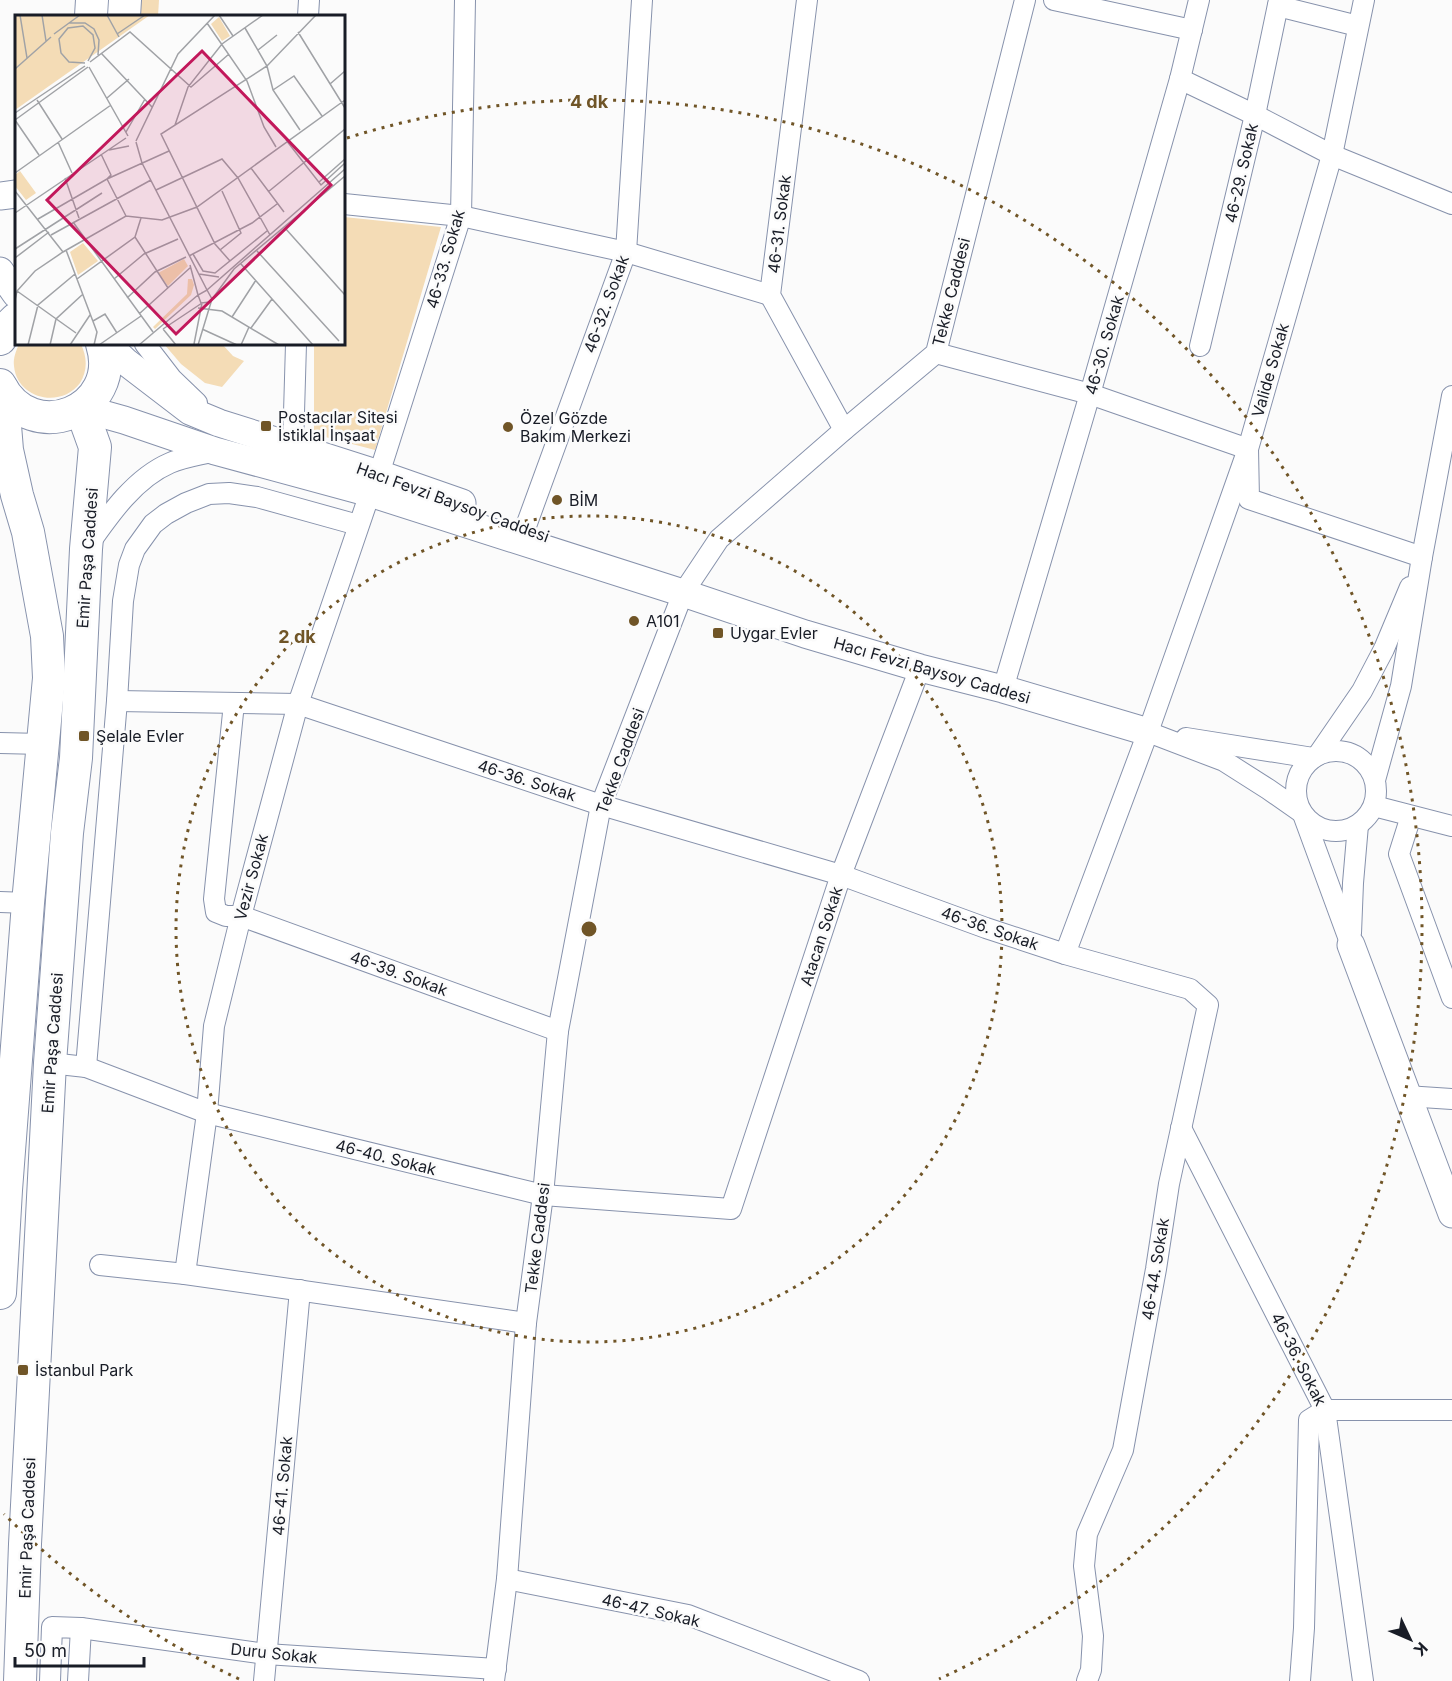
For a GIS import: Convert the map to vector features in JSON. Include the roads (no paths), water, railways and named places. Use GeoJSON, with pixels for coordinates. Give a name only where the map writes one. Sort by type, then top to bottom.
{"type":"FeatureCollection","features":[{"type":"Feature","properties":{"kind":"main road"},"geometry":{"type":"LineString","coordinates":[[91,15],[92,0]]}},
{"type":"Feature","properties":{"kind":"main road"},"geometry":{"type":"LineString","coordinates":[[124,15],[125,0]]}},
{"type":"Feature","properties":{"kind":"main road"},"geometry":{"type":"LineString","coordinates":[[0,339],[15,320]]}},
{"type":"Feature","properties":{"kind":"main road"},"geometry":{"type":"LineString","coordinates":[[0,387],[15,405],[33,415],[53,417],[68,414],[81,408],[93,396],[101,383],[106,363],[105,345]]}},
{"type":"Feature","properties":{"kind":"main road","name":"Emir Paşa Caddesi"},"geometry":{"type":"LineString","coordinates":[[0,387],[7,450],[28,532],[47,636],[49,678],[42,744],[14,903],[0,1293]]}},
{"type":"Feature","properties":{"kind":"main road","name":"Emir Paşa Caddesi"},"geometry":{"type":"LineString","coordinates":[[20,1681],[50,1063],[67,833],[76,758],[86,549],[95,447],[81,408]]}},
{"type":"Feature","properties":{"kind":"street"},"geometry":{"type":"LineString","coordinates":[[308,15],[309,0]]}},
{"type":"Feature","properties":{"kind":"street","name":"46-33. Sokak"},"geometry":{"type":"LineString","coordinates":[[374,483],[460,216],[465,0]]}},
{"type":"Feature","properties":{"kind":"street","name":"46-32. Sokak"},"geometry":{"type":"LineString","coordinates":[[526,526],[626,252],[642,0]]}},
{"type":"Feature","properties":{"kind":"street","name":"46-31. Sokak"},"geometry":{"type":"LineString","coordinates":[[807,0],[770,295],[844,430]]}},
{"type":"Feature","properties":{"kind":"street","name":"Tekke Caddesi"},"geometry":{"type":"LineString","coordinates":[[495,1675],[507,1579],[526,1323],[543,1195],[558,1031],[601,805],[683,593],[719,539],[936,353],[1025,0]]}},
{"type":"Feature","properties":{"kind":"street"},"geometry":{"type":"LineString","coordinates":[[1054,0],[1192,30]]}},
{"type":"Feature","properties":{"kind":"street","name":"46-30. Sokak"},"geometry":{"type":"LineString","coordinates":[[1003,689],[1180,79],[1199,0]]}},
{"type":"Feature","properties":{"kind":"street","name":"Valide Sokak"},"geometry":{"type":"LineString","coordinates":[[1065,954],[1148,732],[1248,449],[1332,155],[1364,0]]}},
{"type":"Feature","properties":{"kind":"street"},"geometry":{"type":"LineString","coordinates":[[1279,3],[1358,26]]}},
{"type":"Feature","properties":{"kind":"street","name":"46-29. Sokak"},"geometry":{"type":"LineString","coordinates":[[1200,346],[1279,3]]}},
{"type":"Feature","properties":{"kind":"street"},"geometry":{"type":"LineString","coordinates":[[1180,79],[1332,155],[1452,204]]}},
{"type":"Feature","properties":{"kind":"street"},"geometry":{"type":"LineString","coordinates":[[0,196],[15,194]]}},
{"type":"Feature","properties":{"kind":"street"},"geometry":{"type":"LineString","coordinates":[[345,204],[460,216],[626,252],[770,295]]}},
{"type":"Feature","properties":{"kind":"street","name":"Hacı Fevzi Baysoy Caddesi"},"geometry":{"type":"LineString","coordinates":[[106,345],[190,411],[219,423],[293,447],[374,483],[805,634],[1148,732],[1224,761],[1303,815]]}},
{"type":"Feature","properties":{"kind":"street","name":"Hacı Fevzi Baysoy Caddesi"},"geometry":{"type":"LineString","coordinates":[[146,345],[172,379],[219,423]]}},
{"type":"Feature","properties":{"kind":"street"},"geometry":{"type":"LineString","coordinates":[[293,447],[296,345]]}},
{"type":"Feature","properties":{"kind":"street"},"geometry":{"type":"LineString","coordinates":[[936,353],[1090,394],[1248,449],[1249,499],[1422,557]]}},
{"type":"Feature","properties":{"kind":"street"},"geometry":{"type":"LineString","coordinates":[[1303,815],[1315,826],[1328,831],[1342,831],[1358,825],[1374,806],[1375,780],[1401,686],[1452,396]]}},
{"type":"Feature","properties":{"kind":"street","name":"Hacı Fevzi Baysoy Caddesi"},"geometry":{"type":"LineString","coordinates":[[81,408],[215,451],[374,483],[526,526],[683,593]]}},
{"type":"Feature","properties":{"kind":"street"},"geometry":{"type":"LineString","coordinates":[[86,549],[104,522],[144,479],[170,463],[215,451]]}},
{"type":"Feature","properties":{"kind":"street","name":"Vezir Sokak"},"geometry":{"type":"LineString","coordinates":[[185,1274],[207,1113],[214,1026],[297,704],[374,483]]}},
{"type":"Feature","properties":{"kind":"street"},"geometry":{"type":"LineString","coordinates":[[86,1067],[117,701],[123,601],[129,565],[135,549],[153,524],[166,514],[209,494],[229,492],[257,496],[358,525]]}},
{"type":"Feature","properties":{"kind":"street"},"geometry":{"type":"LineString","coordinates":[[1422,557],[1384,649],[1362,691],[1315,757],[1304,767],[1296,782],[1296,798],[1452,1214]]}},
{"type":"Feature","properties":{"kind":"street","name":"Atacan Sokak"},"geometry":{"type":"LineString","coordinates":[[731,1209],[841,875],[920,668]]}},
{"type":"Feature","properties":{"kind":"street","name":"46-36. Sokak"},"geometry":{"type":"LineString","coordinates":[[117,701],[297,704],[601,805],[841,875],[1065,954]]}},
{"type":"Feature","properties":{"kind":"street","name":"46-39. Sokak"},"geometry":{"type":"LineString","coordinates":[[234,703],[214,899],[216,912],[226,916],[241,916],[558,1031]]}},
{"type":"Feature","properties":{"kind":"street","name":"Hacı Fevzi Baysoy Caddesi"},"geometry":{"type":"LineString","coordinates":[[1148,732],[1315,757]]}},
{"type":"Feature","properties":{"kind":"street"},"geometry":{"type":"LineString","coordinates":[[0,743],[42,744]]}},
{"type":"Feature","properties":{"kind":"street"},"geometry":{"type":"LineString","coordinates":[[1315,757],[1337,751],[1354,755],[1366,764],[1375,780]]}},
{"type":"Feature","properties":{"kind":"street"},"geometry":{"type":"LineString","coordinates":[[1374,806],[1452,826]]}},
{"type":"Feature","properties":{"kind":"street"},"geometry":{"type":"LineString","coordinates":[[1411,816],[1399,854],[1452,998]]}},
{"type":"Feature","properties":{"kind":"street"},"geometry":{"type":"LineString","coordinates":[[1351,945],[1358,825]]}},
{"type":"Feature","properties":{"kind":"street","name":"46-44. Sokak"},"geometry":{"type":"LineString","coordinates":[[1065,954],[1190,989],[1208,1005],[1169,1184],[1123,1450],[1087,1534],[1084,1566],[1093,1636],[1087,1681]]}},
{"type":"Feature","properties":{"kind":"street","name":"46-40. Sokak"},"geometry":{"type":"LineString","coordinates":[[50,1063],[86,1067],[207,1113],[543,1195],[731,1209]]}},
{"type":"Feature","properties":{"kind":"street"},"geometry":{"type":"LineString","coordinates":[[1406,1096],[1452,1099]]}},
{"type":"Feature","properties":{"kind":"street","name":"46-36. Sokak"},"geometry":{"type":"LineString","coordinates":[[1181,1128],[1325,1410],[1363,1681]]}},
{"type":"Feature","properties":{"kind":"street"},"geometry":{"type":"LineString","coordinates":[[100,1265],[185,1274],[526,1323]]}},
{"type":"Feature","properties":{"kind":"street","name":"46-41. Sokak"},"geometry":{"type":"LineString","coordinates":[[264,1681],[300,1290]]}},
{"type":"Feature","properties":{"kind":"street"},"geometry":{"type":"LineString","coordinates":[[1300,1681],[1304,1628],[1309,1420],[1325,1410],[1452,1410]]}},
{"type":"Feature","properties":{"kind":"street","name":"46-47. Sokak"},"geometry":{"type":"LineString","coordinates":[[507,1579],[687,1615],[859,1681]]}},
{"type":"Feature","properties":{"kind":"street","name":"Duru Sokak"},"geometry":{"type":"LineString","coordinates":[[50,1681],[52,1627],[81,1628],[266,1654],[495,1675]]}},
{"type":"Feature","properties":{"kind":"street"},"geometry":{"type":"LineString","coordinates":[[78,1681],[81,1628]]}},
{"type":"Feature","properties":{"kind":"place","name":"Postacılar Sitesi İstiklal İnşaat"},"geometry":{"type":"Point","coordinates":[266,426]}},
{"type":"Feature","properties":{"kind":"place","name":"Özel Gözde Bakım Merkezi"},"geometry":{"type":"Point","coordinates":[508,427]}},
{"type":"Feature","properties":{"kind":"place","name":"BİM"},"geometry":{"type":"Point","coordinates":[557,500]}},
{"type":"Feature","properties":{"kind":"place","name":"A101"},"geometry":{"type":"Point","coordinates":[634,621]}},
{"type":"Feature","properties":{"kind":"place","name":"Uygar Evler"},"geometry":{"type":"Point","coordinates":[718,633]}},
{"type":"Feature","properties":{"kind":"place","name":"Şelale Evler"},"geometry":{"type":"Point","coordinates":[84,736]}},
{"type":"Feature","properties":{"kind":"place","name":"İstanbul Park"},"geometry":{"type":"Point","coordinates":[23,1370]}}]}
